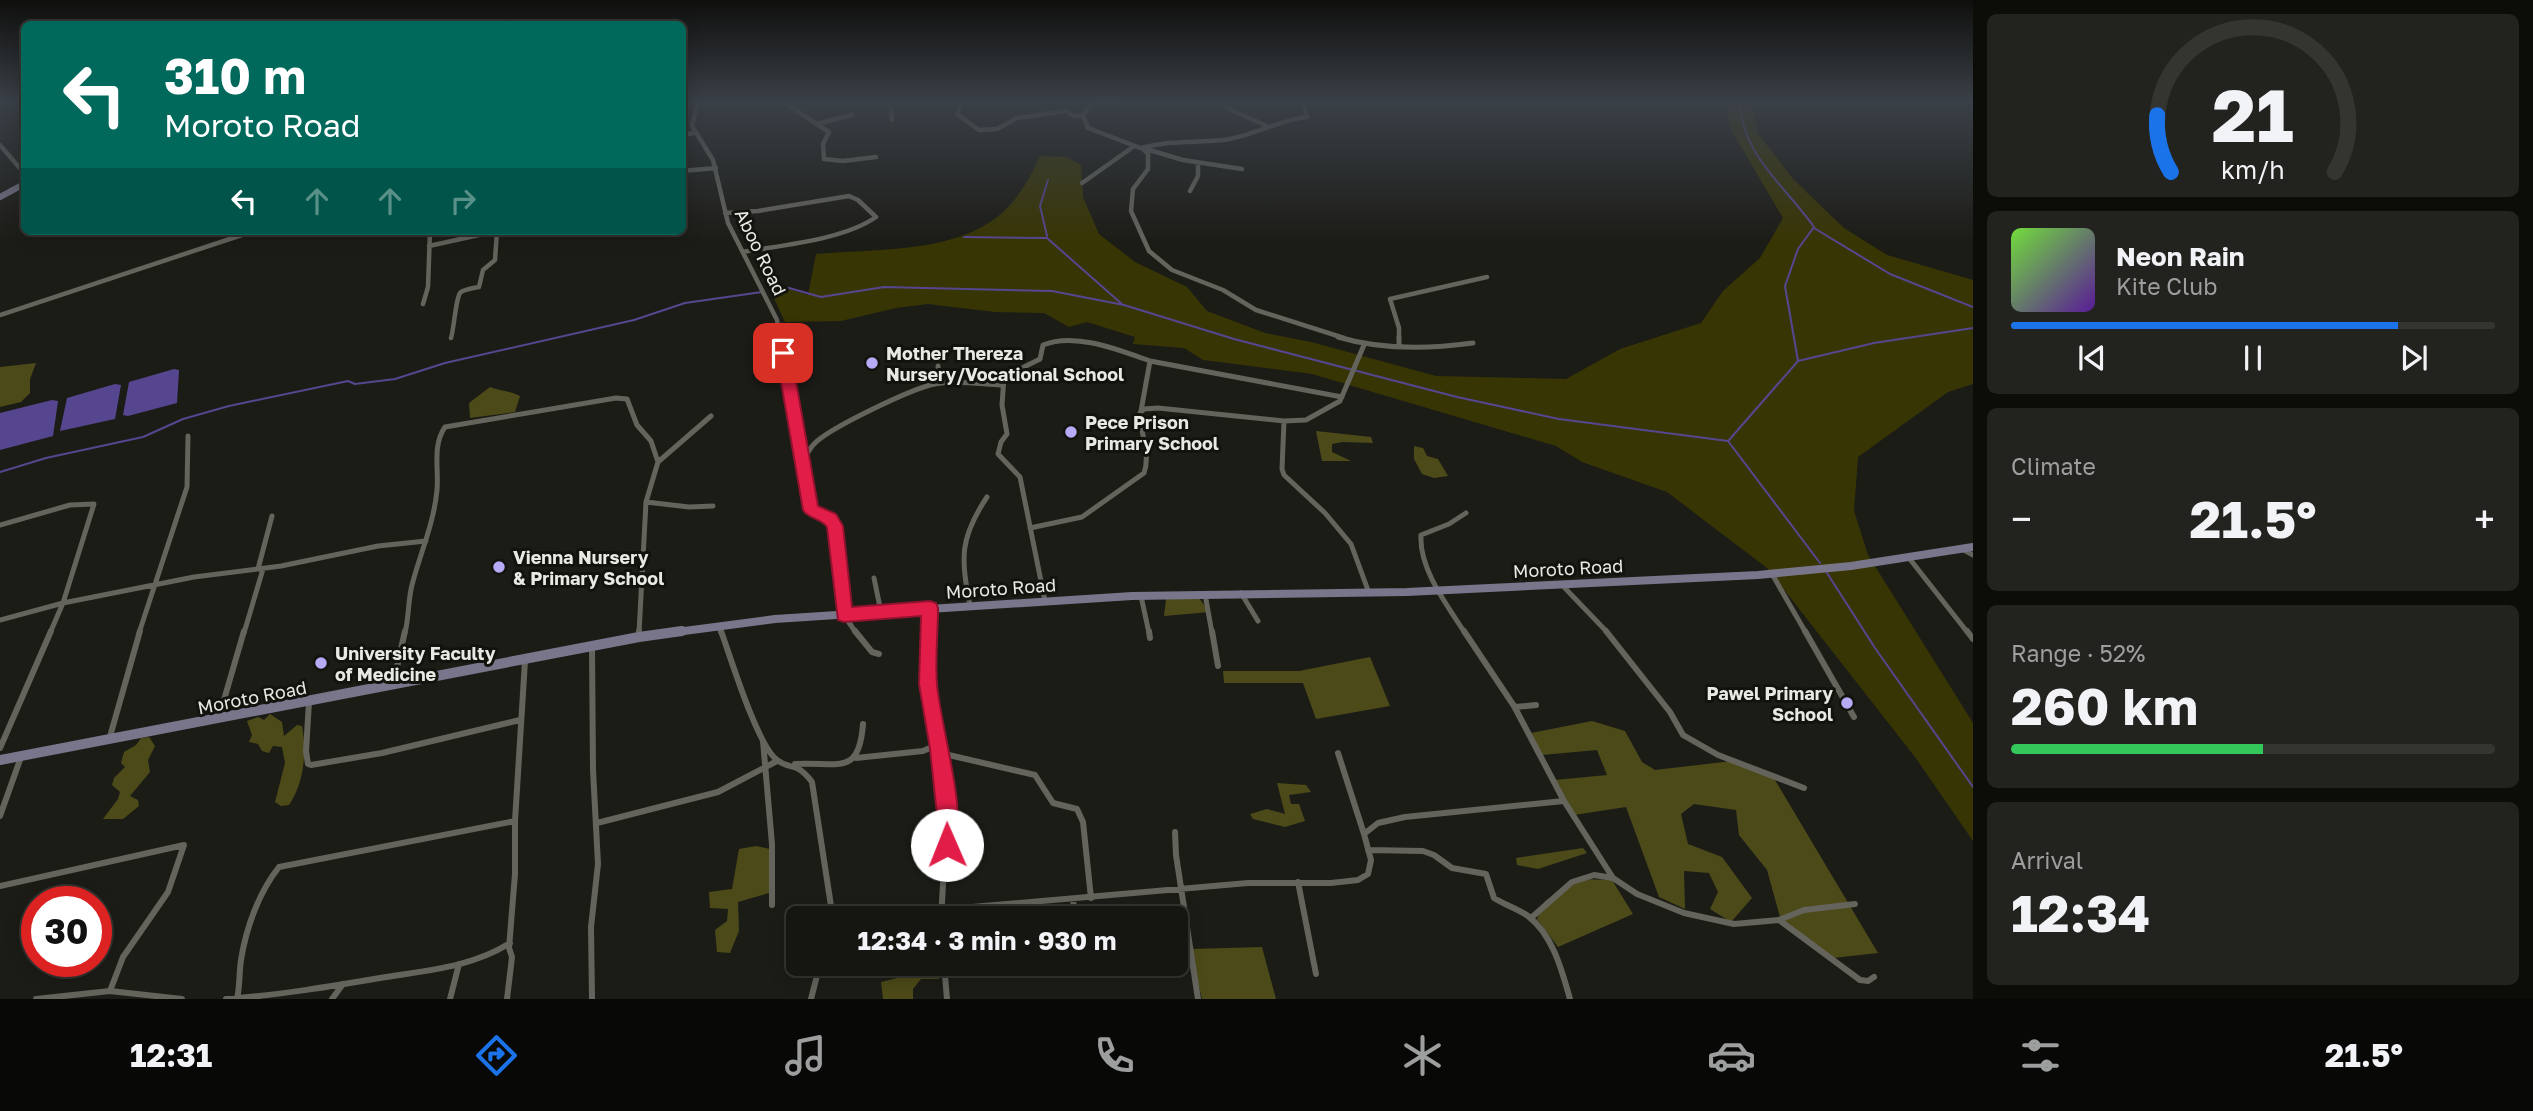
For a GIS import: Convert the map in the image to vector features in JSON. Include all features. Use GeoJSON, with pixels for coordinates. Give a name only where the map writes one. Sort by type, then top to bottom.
{"type":"FeatureCollection","features":[{"type":"Feature","properties":{"kind":"main road"},"geometry":{"type":"LineString","coordinates":[[0,197],[21,186]]}},
{"type":"Feature","properties":{"kind":"main road","name":"Moroto Road"},"geometry":{"type":"LineString","coordinates":[[0,760],[639,637],[775,619],[1141,596],[1439,591],[1772,573],[1909,558],[1973,547]]}},
{"type":"Feature","properties":{"kind":"street"},"geometry":{"type":"LineString","coordinates":[[2,148],[21,170]]}},
{"type":"Feature","properties":{"kind":"street","name":"Aboo Road"},"geometry":{"type":"LineString","coordinates":[[703,148],[716,168],[725,213],[777,320],[811,510],[830,518],[835,526],[843,582],[844,615]]}},
{"type":"Feature","properties":{"kind":"street"},"geometry":{"type":"LineString","coordinates":[[823,148],[824,159],[843,161],[876,157]]}},
{"type":"Feature","properties":{"kind":"street"},"geometry":{"type":"LineString","coordinates":[[1082,183],[1132,148],[1142,148],[1198,163],[1242,169]]}},
{"type":"Feature","properties":{"kind":"street"},"geometry":{"type":"LineString","coordinates":[[1142,148],[1150,158],[1149,169],[1133,189],[1131,211],[1149,251],[1179,274],[1223,290],[1256,310],[1364,345],[1443,347],[1473,343]]}},
{"type":"Feature","properties":{"kind":"street"},"geometry":{"type":"LineString","coordinates":[[1190,191],[1198,176],[1198,163]]}},
{"type":"Feature","properties":{"kind":"street"},"geometry":{"type":"LineString","coordinates":[[686,171],[716,168]]}},
{"type":"Feature","properties":{"kind":"street"},"geometry":{"type":"LineString","coordinates":[[725,213],[758,211],[849,196],[858,200],[876,218],[869,224],[743,252]]}},
{"type":"Feature","properties":{"kind":"street"},"geometry":{"type":"LineString","coordinates":[[0,315],[242,235]]}},
{"type":"Feature","properties":{"kind":"street"},"geometry":{"type":"LineString","coordinates":[[423,304],[428,287],[430,235]]}},
{"type":"Feature","properties":{"kind":"street"},"geometry":{"type":"LineString","coordinates":[[429,246],[478,235]]}},
{"type":"Feature","properties":{"kind":"street"},"geometry":{"type":"LineString","coordinates":[[451,338],[456,321],[457,297],[462,291],[479,287],[482,270],[495,260],[496,235]]}},
{"type":"Feature","properties":{"kind":"street"},"geometry":{"type":"LineString","coordinates":[[1399,346],[1399,328],[1390,299],[1423,294],[1455,282],[1487,278]]}},
{"type":"Feature","properties":{"kind":"street"},"geometry":{"type":"LineString","coordinates":[[1045,601],[1020,477],[1003,465],[998,449],[1000,441],[1007,434],[1003,424],[1001,385],[1007,374],[1040,359],[1043,345],[1056,339],[1122,352],[1150,361],[1342,397]]}},
{"type":"Feature","properties":{"kind":"street"},"geometry":{"type":"LineString","coordinates":[[1141,411],[1158,408],[1284,421],[1306,420],[1336,404],[1342,397],[1364,345]]}},
{"type":"Feature","properties":{"kind":"street"},"geometry":{"type":"LineString","coordinates":[[1030,528],[1082,517],[1144,473],[1148,463],[1140,430],[1141,411],[1150,361]]}},
{"type":"Feature","properties":{"kind":"street"},"geometry":{"type":"LineString","coordinates":[[938,366],[939,383]]}},
{"type":"Feature","properties":{"kind":"street"},"geometry":{"type":"LineString","coordinates":[[802,463],[814,444],[858,415],[882,407],[918,388],[939,383],[1001,385]]}},
{"type":"Feature","properties":{"kind":"street"},"geometry":{"type":"LineString","coordinates":[[393,685],[409,616],[411,587],[426,541],[437,490],[436,458],[440,434],[445,427],[625,398],[637,425],[651,441],[657,462],[646,502],[639,637]]}},
{"type":"Feature","properties":{"kind":"street"},"geometry":{"type":"LineString","coordinates":[[657,462],[711,416]]}},
{"type":"Feature","properties":{"kind":"street"},"geometry":{"type":"LineString","coordinates":[[1284,421],[1284,475],[1325,513],[1351,544],[1369,593]]}},
{"type":"Feature","properties":{"kind":"street"},"geometry":{"type":"LineString","coordinates":[[109,740],[153,586],[187,487],[188,436]]}},
{"type":"Feature","properties":{"kind":"street"},"geometry":{"type":"LineString","coordinates":[[970,606],[961,559],[962,540],[988,497]]}},
{"type":"Feature","properties":{"kind":"street"},"geometry":{"type":"LineString","coordinates":[[646,502],[696,508],[713,506]]}},
{"type":"Feature","properties":{"kind":"street"},"geometry":{"type":"LineString","coordinates":[[0,525],[70,505],[94,504],[63,603],[0,748]]}},
{"type":"Feature","properties":{"kind":"street"},"geometry":{"type":"LineString","coordinates":[[1466,513],[1419,538],[1419,546],[1439,591],[1515,707],[1564,801],[1614,878],[1637,894],[1684,913],[1734,924],[1779,919],[1804,910],[1855,904]]}},
{"type":"Feature","properties":{"kind":"street"},"geometry":{"type":"LineString","coordinates":[[219,719],[272,516]]}},
{"type":"Feature","properties":{"kind":"street"},"geometry":{"type":"LineString","coordinates":[[0,620],[63,603],[194,577],[260,569],[379,546],[426,541]]}},
{"type":"Feature","properties":{"kind":"street"},"geometry":{"type":"LineString","coordinates":[[1962,549],[1973,555]]}},
{"type":"Feature","properties":{"kind":"street"},"geometry":{"type":"LineString","coordinates":[[1909,558],[1973,639]]}},
{"type":"Feature","properties":{"kind":"street"},"geometry":{"type":"LineString","coordinates":[[1772,573],[1802,624],[1828,677],[1854,717]]}},
{"type":"Feature","properties":{"kind":"street"},"geometry":{"type":"LineString","coordinates":[[873,578],[881,612]]}},
{"type":"Feature","properties":{"kind":"street"},"geometry":{"type":"LineString","coordinates":[[1561,584],[1625,653],[1641,678],[1670,712],[1683,735],[1718,755],[1804,788]]}},
{"type":"Feature","properties":{"kind":"street"},"geometry":{"type":"LineString","coordinates":[[1241,593],[1258,621]]}},
{"type":"Feature","properties":{"kind":"street"},"geometry":{"type":"LineString","coordinates":[[1205,594],[1218,666]]}},
{"type":"Feature","properties":{"kind":"street"},"geometry":{"type":"LineString","coordinates":[[1141,596],[1150,638]]}},
{"type":"Feature","properties":{"kind":"street"},"geometry":{"type":"LineString","coordinates":[[930,608],[928,684],[939,744],[947,815],[942,906]]}},
{"type":"Feature","properties":{"kind":"street"},"geometry":{"type":"LineString","coordinates":[[844,615],[860,639],[872,652],[879,654]]}},
{"type":"Feature","properties":{"kind":"street"},"geometry":{"type":"LineString","coordinates":[[719,627],[762,741],[772,844],[772,905]]}},
{"type":"Feature","properties":{"kind":"street"},"geometry":{"type":"LineString","coordinates":[[592,648],[593,770],[597,823],[597,877],[591,927],[592,999]]}},
{"type":"Feature","properties":{"kind":"street"},"geometry":{"type":"LineString","coordinates":[[507,999],[512,957],[510,943],[524,661]]}},
{"type":"Feature","properties":{"kind":"street"},"geometry":{"type":"LineString","coordinates":[[309,702],[306,751],[308,764],[312,765],[393,750],[520,720]]}},
{"type":"Feature","properties":{"kind":"street"},"geometry":{"type":"LineString","coordinates":[[1515,707],[1536,705]]}},
{"type":"Feature","properties":{"kind":"street"},"geometry":{"type":"LineString","coordinates":[[856,758],[861,747],[863,724]]}},
{"type":"Feature","properties":{"kind":"street"},"geometry":{"type":"LineString","coordinates":[[762,741],[777,761]]}},
{"type":"Feature","properties":{"kind":"street"},"geometry":{"type":"LineString","coordinates":[[597,823],[718,792],[777,761],[795,764],[842,763],[856,758],[923,751],[939,744]]}},
{"type":"Feature","properties":{"kind":"street"},"geometry":{"type":"LineString","coordinates":[[940,753],[1035,775],[1053,803],[1077,809],[1083,822],[1091,898]]}},
{"type":"Feature","properties":{"kind":"street"},"geometry":{"type":"LineString","coordinates":[[1015,906],[1248,883],[1331,883],[1364,878],[1370,867],[1368,849],[1338,753]]}},
{"type":"Feature","properties":{"kind":"street"},"geometry":{"type":"LineString","coordinates":[[0,816],[21,757]]}},
{"type":"Feature","properties":{"kind":"street"},"geometry":{"type":"LineString","coordinates":[[795,764],[806,772],[811,782],[831,906]]}},
{"type":"Feature","properties":{"kind":"street"},"geometry":{"type":"LineString","coordinates":[[1364,834],[1378,823],[1405,817],[1564,801]]}},
{"type":"Feature","properties":{"kind":"street"},"geometry":{"type":"LineString","coordinates":[[237,999],[240,960],[256,908],[267,883],[279,867],[515,821]]}},
{"type":"Feature","properties":{"kind":"street"},"geometry":{"type":"LineString","coordinates":[[1175,832],[1198,999]]}},
{"type":"Feature","properties":{"kind":"street"},"geometry":{"type":"LineString","coordinates":[[0,886],[184,845],[169,892],[123,957],[110,991]]}},
{"type":"Feature","properties":{"kind":"street"},"geometry":{"type":"LineString","coordinates":[[1368,849],[1423,851],[1434,855],[1452,868],[1486,874],[1494,898],[1531,918],[1552,951],[1570,999]]}},
{"type":"Feature","properties":{"kind":"street"},"geometry":{"type":"LineString","coordinates":[[1531,918],[1572,882],[1594,875],[1614,878]]}},
{"type":"Feature","properties":{"kind":"street"},"geometry":{"type":"LineString","coordinates":[[1298,882],[1316,974]]}},
{"type":"Feature","properties":{"kind":"street"},"geometry":{"type":"LineString","coordinates":[[1073,899],[1074,906]]}},
{"type":"Feature","properties":{"kind":"street"},"geometry":{"type":"LineString","coordinates":[[1779,919],[1860,980],[1868,981],[1874,977]]}},
{"type":"Feature","properties":{"kind":"street"},"geometry":{"type":"LineString","coordinates":[[226,999],[318,993],[343,984],[459,964],[493,954],[510,943]]}},
{"type":"Feature","properties":{"kind":"street"},"geometry":{"type":"LineString","coordinates":[[450,999],[459,964]]}},
{"type":"Feature","properties":{"kind":"street"},"geometry":{"type":"LineString","coordinates":[[811,999],[817,976]]}},
{"type":"Feature","properties":{"kind":"street"},"geometry":{"type":"LineString","coordinates":[[945,976],[947,999]]}},
{"type":"Feature","properties":{"kind":"street"},"geometry":{"type":"LineString","coordinates":[[332,999],[343,984]]}},
{"type":"Feature","properties":{"kind":"street"},"geometry":{"type":"LineString","coordinates":[[36,999],[110,991],[182,999]]}},
{"type":"Feature","properties":{"kind":"shaded area"},"geometry":{"type":"Polygon","coordinates":[[[1742,148],[1769,148],[1793,179],[1844,228],[1887,255],[1973,280],[1973,384],[1948,392],[1858,457],[1854,511],[1868,555],[1973,723],[1973,841],[1915,757],[1767,568],[1667,492],[1582,462],[1556,446],[1312,374],[1203,360],[1184,348],[1133,344],[1135,337],[1087,322],[1069,327],[1044,313],[995,312],[928,304],[896,308],[841,321],[785,322],[771,292],[789,289],[808,295],[816,254],[908,248],[954,239],[974,231],[1008,207],[1026,183],[1040,156],[1067,157],[1081,165],[1083,197],[1099,234],[1135,262],[1187,287],[1207,311],[1265,333],[1311,342],[1436,376],[1566,379],[1620,349],[1701,323],[1723,291],[1760,258],[1783,218],[1742,148]]]}},
{"type":"Feature","properties":{"kind":"shaded area"},"geometry":{"type":"Polygon","coordinates":[[[36,363],[30,379],[30,393],[21,402],[0,407],[0,367],[36,363]]]}},
{"type":"Feature","properties":{"kind":"shaded area"},"geometry":{"type":"Polygon","coordinates":[[[174,369],[179,370],[177,403],[123,415],[129,382],[174,369]]]}},
{"type":"Feature","properties":{"kind":"shaded area"},"geometry":{"type":"Polygon","coordinates":[[[115,384],[121,385],[115,419],[60,431],[67,398],[115,384]]]}},
{"type":"Feature","properties":{"kind":"shaded area"},"geometry":{"type":"Polygon","coordinates":[[[490,387],[520,396],[515,412],[470,418],[469,403],[490,387]]]}},
{"type":"Feature","properties":{"kind":"shaded area"},"geometry":{"type":"Polygon","coordinates":[[[52,400],[58,401],[53,436],[0,450],[0,413],[52,400]]]}},
{"type":"Feature","properties":{"kind":"shaded area"},"geometry":{"type":"Polygon","coordinates":[[[1316,431],[1371,437],[1373,443],[1332,444],[1332,452],[1351,461],[1322,461],[1316,431]]]}},
{"type":"Feature","properties":{"kind":"shaded area"},"geometry":{"type":"Polygon","coordinates":[[[1414,446],[1423,448],[1427,456],[1438,459],[1448,476],[1434,478],[1422,474],[1414,459],[1414,446]]]}},
{"type":"Feature","properties":{"kind":"shaded area"},"geometry":{"type":"Polygon","coordinates":[[[1198,597],[1210,612],[1164,616],[1166,599],[1198,597]]]}},
{"type":"Feature","properties":{"kind":"shaded area"},"geometry":{"type":"Polygon","coordinates":[[[1370,657],[1390,706],[1316,719],[1303,683],[1224,683],[1223,671],[1299,671],[1370,657]]]}},
{"type":"Feature","properties":{"kind":"shaded area"},"geometry":{"type":"Polygon","coordinates":[[[270,714],[282,722],[284,736],[297,725],[302,726],[303,767],[298,787],[289,805],[281,806],[275,802],[285,763],[282,747],[273,746],[269,753],[262,751],[258,744],[249,742],[252,735],[247,721],[258,717],[264,720],[270,714]]]}},
{"type":"Feature","properties":{"kind":"shaded area"},"geometry":{"type":"Polygon","coordinates":[[[1592,721],[1625,731],[1642,762],[1655,770],[1732,761],[1772,775],[1878,953],[1833,958],[1780,917],[1767,870],[1739,835],[1736,810],[1694,804],[1681,814],[1688,844],[1722,857],[1752,898],[1731,922],[1710,909],[1718,892],[1709,873],[1684,871],[1685,909],[1659,897],[1626,807],[1574,815],[1555,780],[1607,775],[1597,750],[1542,755],[1531,733],[1592,721]]]}},
{"type":"Feature","properties":{"kind":"shaded area"},"geometry":{"type":"Polygon","coordinates":[[[149,737],[155,746],[148,760],[150,772],[130,796],[138,800],[139,806],[123,819],[103,819],[118,799],[120,792],[112,785],[114,778],[125,767],[121,763],[124,752],[136,745],[141,738],[149,737]]]}},
{"type":"Feature","properties":{"kind":"shaded area"},"geometry":{"type":"Polygon","coordinates":[[[1277,783],[1306,785],[1311,792],[1289,795],[1291,804],[1299,804],[1305,821],[1285,827],[1253,819],[1250,814],[1267,809],[1285,814],[1277,783]]]}},
{"type":"Feature","properties":{"kind":"shaded area"},"geometry":{"type":"Polygon","coordinates":[[[756,846],[770,849],[769,893],[738,902],[739,931],[730,953],[717,952],[715,930],[727,921],[728,909],[710,908],[709,892],[732,889],[739,849],[756,846]]]}},
{"type":"Feature","properties":{"kind":"shaded area"},"geometry":{"type":"Polygon","coordinates":[[[1583,848],[1587,853],[1538,869],[1517,865],[1516,858],[1583,848]]]}},
{"type":"Feature","properties":{"kind":"shaded area"},"geometry":{"type":"Polygon","coordinates":[[[1579,879],[1612,880],[1633,914],[1558,947],[1537,919],[1545,901],[1579,879]]]}},
{"type":"Feature","properties":{"kind":"shaded area"},"geometry":{"type":"Polygon","coordinates":[[[1262,947],[1276,999],[1202,999],[1190,949],[1262,947]]]}},
{"type":"Feature","properties":{"kind":"shaded area"},"geometry":{"type":"Polygon","coordinates":[[[905,976],[939,976],[939,979],[921,979],[913,989],[913,999],[883,999],[881,982],[905,976]]]}},
{"type":"Feature","properties":{"kind":"waterway"},"geometry":{"type":"LineString","coordinates":[[1753,148],[1766,168],[1814,227],[1798,249],[1785,286],[1798,361]]}},
{"type":"Feature","properties":{"kind":"waterway"},"geometry":{"type":"LineString","coordinates":[[1047,236],[1040,206],[1048,180]]}},
{"type":"Feature","properties":{"kind":"waterway"},"geometry":{"type":"LineString","coordinates":[[1814,228],[1890,274],[1973,307]]}},
{"type":"Feature","properties":{"kind":"waterway"},"geometry":{"type":"LineString","coordinates":[[964,237],[1047,238],[1123,305]]}},
{"type":"Feature","properties":{"kind":"waterway"},"geometry":{"type":"LineString","coordinates":[[771,290],[789,288],[821,297],[884,287],[1052,291],[1123,305]]}},
{"type":"Feature","properties":{"kind":"waterway"},"geometry":{"type":"LineString","coordinates":[[0,472],[46,458],[143,437],[183,419],[229,406],[348,381],[355,384],[395,379],[445,363],[634,320],[685,303],[762,292]]}},
{"type":"Feature","properties":{"kind":"waterway"},"geometry":{"type":"LineString","coordinates":[[1123,305],[1234,339],[1457,397],[1559,419],[1728,441],[1820,563]]}},
{"type":"Feature","properties":{"kind":"waterway"},"geometry":{"type":"LineString","coordinates":[[1798,361],[1874,343],[1973,328]]}},
{"type":"Feature","properties":{"kind":"waterway"},"geometry":{"type":"LineString","coordinates":[[1729,440],[1798,361]]}},
{"type":"Feature","properties":{"kind":"waterway"},"geometry":{"type":"LineString","coordinates":[[1827,573],[1875,648],[1973,787]]}},
{"type":"Feature","properties":{"kind":"place","name":"Mother Thereza Nursery/Vocational School"},"geometry":{"type":"Point","coordinates":[872,363]}},
{"type":"Feature","properties":{"kind":"place","name":"Pece Prison Primary School"},"geometry":{"type":"Point","coordinates":[1071,432]}},
{"type":"Feature","properties":{"kind":"place","name":"Vienna Nursery & Primary School"},"geometry":{"type":"Point","coordinates":[499,567]}},
{"type":"Feature","properties":{"kind":"place","name":"University Faculty of Medicine"},"geometry":{"type":"Point","coordinates":[321,663]}},
{"type":"Feature","properties":{"kind":"place","name":"Pawel Primary School"},"geometry":{"type":"Point","coordinates":[1847,703]}},
{"type":"Feature","properties":{"kind":"route"},"geometry":{"type":"LineString","coordinates":[[783,353],[811,510],[830,518],[835,526],[843,582],[844,615],[930,608],[927,634],[928,684],[940,749],[947,815],[947,845]]}}]}
